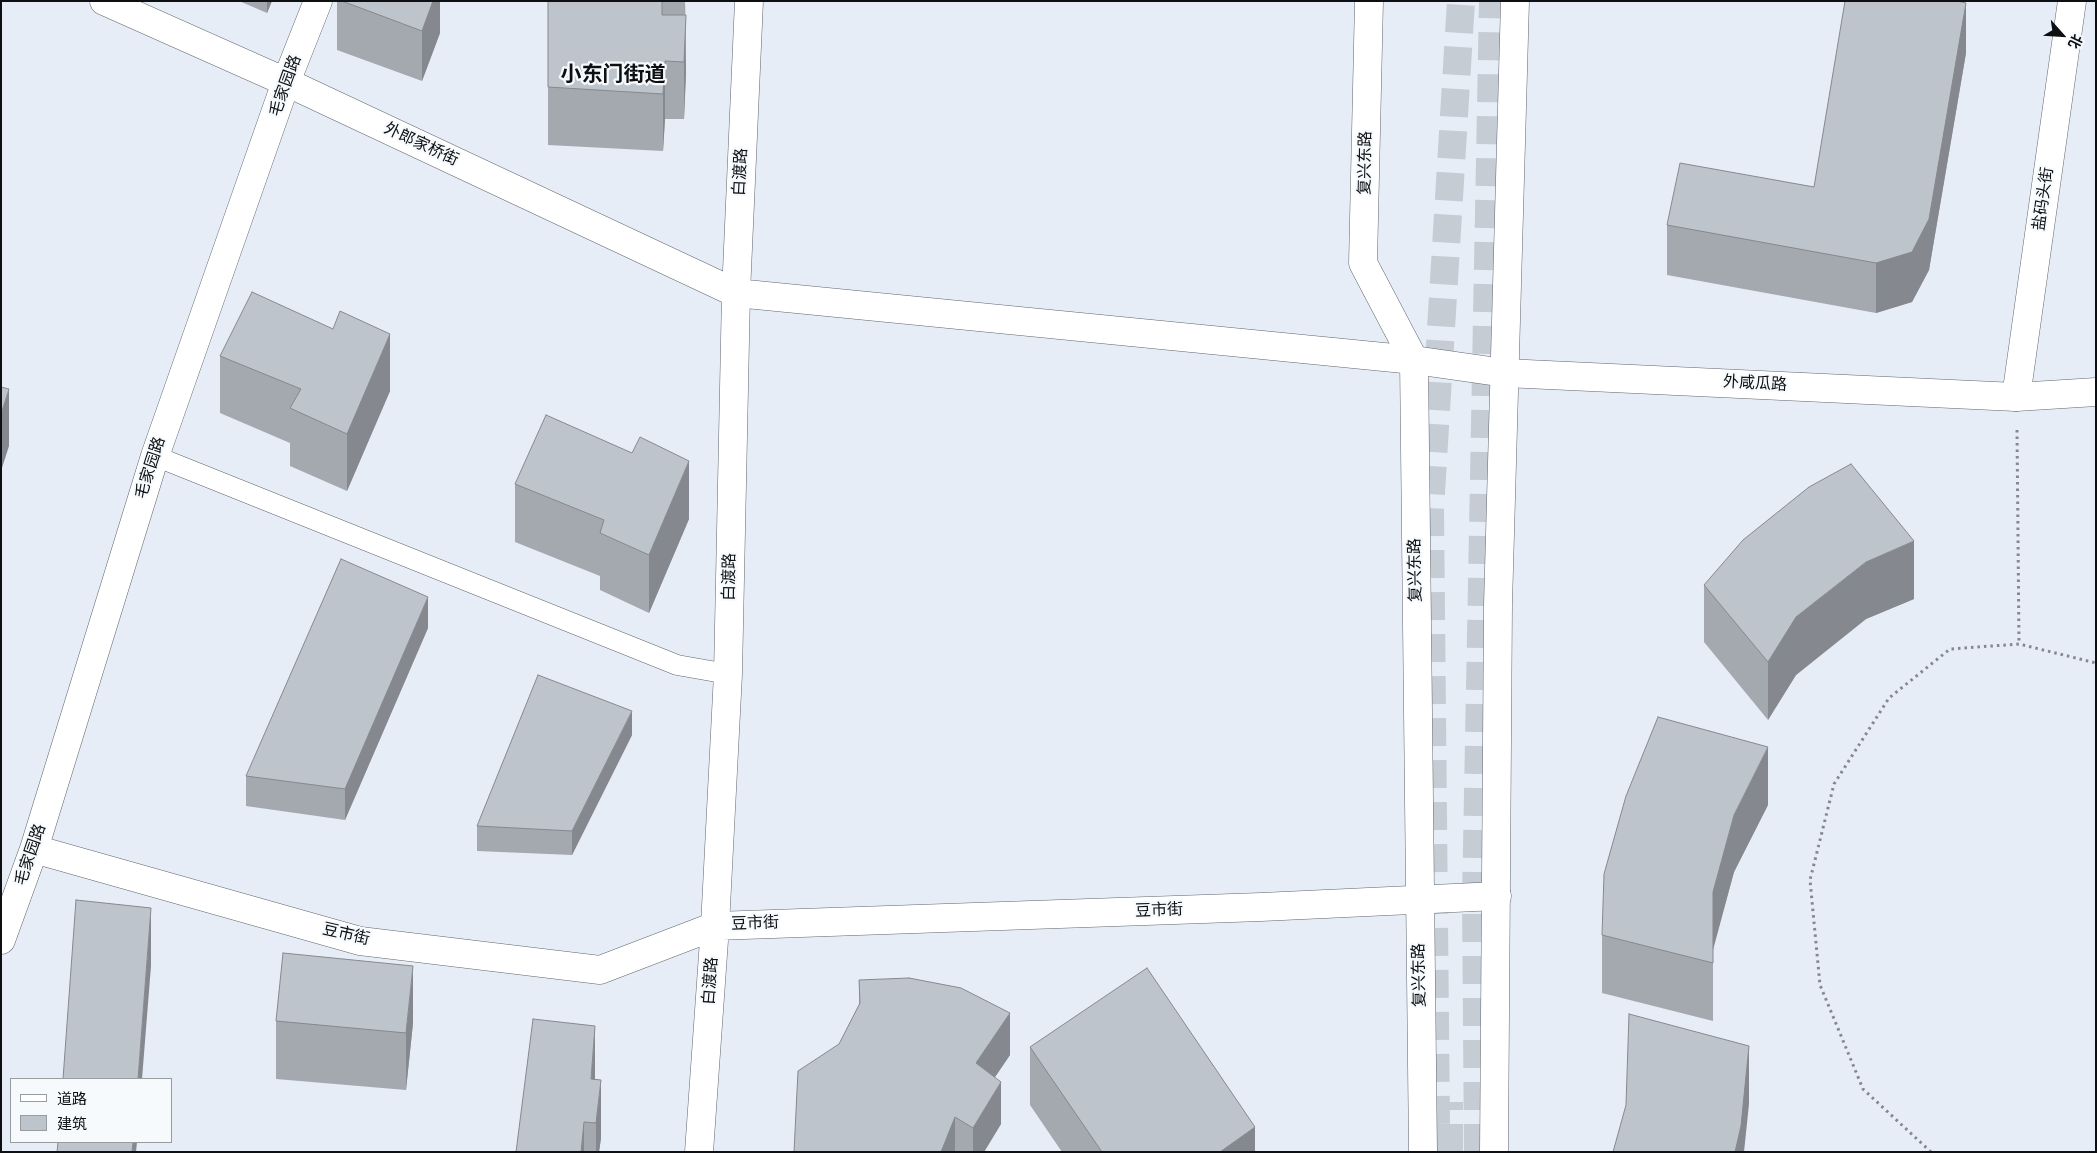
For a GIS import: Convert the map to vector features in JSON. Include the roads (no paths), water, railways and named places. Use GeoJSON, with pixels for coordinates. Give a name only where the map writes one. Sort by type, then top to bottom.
{"type":"FeatureCollection","features":[{"type":"Feature","properties":{"kind":"street","name":"外郎家桥街"},"geometry":{"type":"LineString","coordinates":[[104,1],[286,82],[736,293],[1288,350],[1414,360]]}},
{"type":"Feature","properties":{"kind":"street","name":"毛家园路"},"geometry":{"type":"LineString","coordinates":[[1,940],[34,849],[155,456],[286,82],[318,1]]}},
{"type":"Feature","properties":{"kind":"street","name":"白渡路"},"geometry":{"type":"LineString","coordinates":[[699,1152],[715,926],[728,674],[736,293],[749,1]]}},
{"type":"Feature","properties":{"kind":"street","name":"复兴东路"},"geometry":{"type":"LineString","coordinates":[[1369,1],[1363,263],[1414,360],[1423,1152]]}},
{"type":"Feature","properties":{"kind":"street"},"geometry":{"type":"LineString","coordinates":[[1494,1152],[1498,605],[1514,1]]}},
{"type":"Feature","properties":{"kind":"street","name":"盐码头街"},"geometry":{"type":"LineString","coordinates":[[2016,397],[2072,1]]}},
{"type":"Feature","properties":{"kind":"street","name":"外咸瓜路"},"geometry":{"type":"LineString","coordinates":[[1414,360],[1505,373],[2016,397],[2096,392]]}},
{"type":"Feature","properties":{"kind":"street","name":"豆市街"},"geometry":{"type":"LineString","coordinates":[[34,849],[360,941],[600,970],[715,926],[1261,908],[1497,896]]}},
{"type":"Feature","properties":{"kind":"lane"},"geometry":{"type":"LineString","coordinates":[[155,456],[677,665],[728,674]]}},
{"type":"Feature","properties":{"kind":"tunnel"},"geometry":{"type":"LineString","coordinates":[[1436,1124],[1430,509],[1461,1]]}},
{"type":"Feature","properties":{"kind":"tunnel"},"geometry":{"type":"LineString","coordinates":[[1478,1152],[1476,899],[1493,1]]}},
{"type":"Feature","properties":{"kind":"tunnel"},"geometry":{"type":"LineString","coordinates":[[1449,1102],[1449,1152]]}},
{"type":"Feature","properties":{"kind":"district","name":"小东门街道"},"geometry":{"type":"Point","coordinates":[613,76]}}]}
